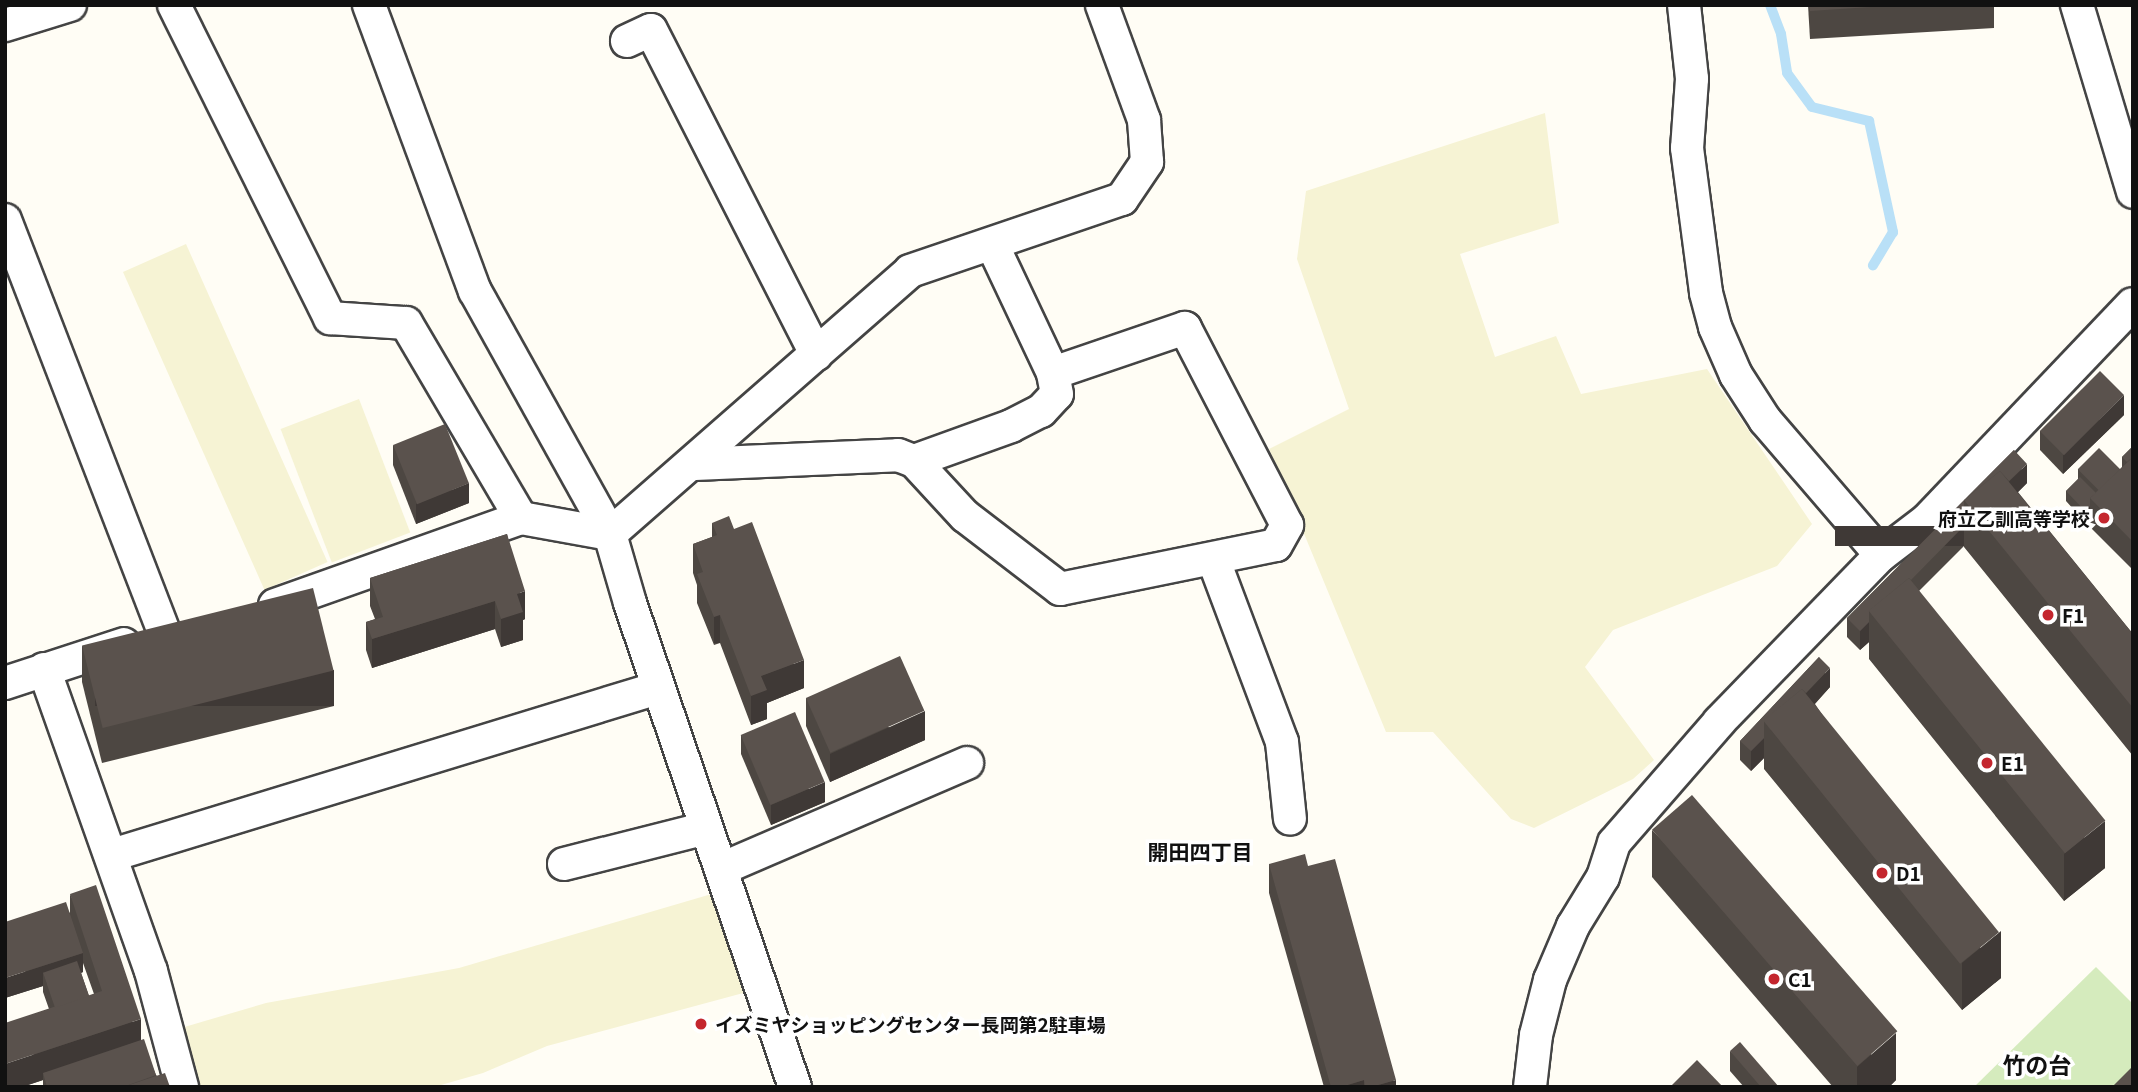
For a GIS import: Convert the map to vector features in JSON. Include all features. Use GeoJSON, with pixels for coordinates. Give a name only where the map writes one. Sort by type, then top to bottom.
{"type":"FeatureCollection","features":[{"type":"Feature","properties":{"kind":"street"},"geometry":{"type":"LineString","coordinates":[[5,25],[70,5]]}},
{"type":"Feature","properties":{"kind":"street"},"geometry":{"type":"LineString","coordinates":[[174,5],[330,318],[406,323],[521,518]]}},
{"type":"Feature","properties":{"kind":"street"},"geometry":{"type":"LineString","coordinates":[[369,5],[475,291],[610,534],[658,688],[795,1087]]}},
{"type":"Feature","properties":{"kind":"street"},"geometry":{"type":"LineString","coordinates":[[251,611],[288,602],[521,518],[610,534],[695,464],[910,271],[1122,199],[1147,162],[1144,120],[1102,5]]}},
{"type":"Feature","properties":{"kind":"street"},"geometry":{"type":"LineString","coordinates":[[1684,5],[1692,79],[1687,148],[1706,293],[1715,327],[1736,375],[1765,420],[1881,555]]}},
{"type":"Feature","properties":{"kind":"street"},"geometry":{"type":"LineString","coordinates":[[2077,5],[2133,192]]}},
{"type":"Feature","properties":{"kind":"street"},"geometry":{"type":"LineString","coordinates":[[627,41],[651,30],[816,354]]}},
{"type":"Feature","properties":{"kind":"street"},"geometry":{"type":"LineString","coordinates":[[5,220],[177,628],[5,683]]}},
{"type":"Feature","properties":{"kind":"street"},"geometry":{"type":"LineString","coordinates":[[914,461],[1012,426],[1041,411],[1057,394],[1053,373],[992,244]]}},
{"type":"Feature","properties":{"kind":"street"},"geometry":{"type":"LineString","coordinates":[[1530,1087],[1536,1035],[1550,980],[1573,926],[1603,877],[1614,843],[1719,722],[1881,555],[1927,520],[2133,304]]}},
{"type":"Feature","properties":{"kind":"street"},"geometry":{"type":"LineString","coordinates":[[695,464],[898,455],[914,461],[965,516],[1060,589],[1213,561],[1276,545],[1287,525],[1185,328],[1053,373]]}},
{"type":"Feature","properties":{"kind":"street"},"geometry":{"type":"LineString","coordinates":[[1213,561],[1282,742],[1290,819]]}},
{"type":"Feature","properties":{"kind":"street"},"geometry":{"type":"LineString","coordinates":[[44,669],[151,971],[182,1087]]}},
{"type":"Feature","properties":{"kind":"street"},"geometry":{"type":"LineString","coordinates":[[111,855],[658,688]]}},
{"type":"Feature","properties":{"kind":"street"},"geometry":{"type":"LineString","coordinates":[[720,869],[967,763]]}},
{"type":"Feature","properties":{"kind":"street"},"geometry":{"type":"LineString","coordinates":[[564,864],[706,828]]}},
{"type":"Feature","properties":{"kind":"shaded area"},"geometry":{"type":"Polygon","coordinates":[[[1545,113],[1559,223],[1460,254],[1495,357],[1556,336],[1581,394],[1707,369],[1812,524],[1777,566],[1613,630],[1585,667],[1654,760],[1633,779],[1534,828],[1511,819],[1433,732],[1386,732],[1269,449],[1349,409],[1297,259],[1306,191],[1545,113]]]}},
{"type":"Feature","properties":{"kind":"shaded area"},"geometry":{"type":"Polygon","coordinates":[[[186,244],[328,562],[265,590],[123,272],[186,244]]]}},
{"type":"Feature","properties":{"kind":"shaded area"},"geometry":{"type":"Polygon","coordinates":[[[359,399],[410,533],[332,563],[281,429],[359,399]]]}},
{"type":"Feature","properties":{"kind":"shaded area"},"geometry":{"type":"Polygon","coordinates":[[[715,893],[747,992],[547,1046],[483,1073],[434,1087],[196,1087],[181,1028],[266,1003],[459,968],[715,893]]]}},
{"type":"Feature","properties":{"kind":"green space"},"geometry":{"type":"Polygon","coordinates":[[[2096,967],[2133,1004],[2133,1087],[1974,1087],[2096,967]]]}},
{"type":"Feature","properties":{"kind":"building"},"geometry":{"type":"Polygon","coordinates":[[[1809,5],[1901,5],[1810,11],[1809,5]]]}},
{"type":"Feature","properties":{"kind":"building"},"geometry":{"type":"Polygon","coordinates":[[[2100,371],[2124,395],[2064,455],[2040,431],[2100,371]]]}},
{"type":"Feature","properties":{"kind":"building"},"geometry":{"type":"Polygon","coordinates":[[[445,424],[469,483],[417,504],[393,445],[445,424]]]}},
{"type":"Feature","properties":{"kind":"building"},"geometry":{"type":"Polygon","coordinates":[[[2133,446],[2133,457],[2127,462],[2122,457],[2133,446]]]}},
{"type":"Feature","properties":{"kind":"building"},"geometry":{"type":"Polygon","coordinates":[[[2099,448],[2120,469],[2099,490],[2078,469],[2099,448]]]}},
{"type":"Feature","properties":{"kind":"building"},"geometry":{"type":"Polygon","coordinates":[[[2014,450],[2027,464],[2009,481],[2000,471],[1965,499],[2014,450]]]}},
{"type":"Feature","properties":{"kind":"building"},"geometry":{"type":"Polygon","coordinates":[[[2133,457],[2133,542],[2090,498],[2133,457]]]}},
{"type":"Feature","properties":{"kind":"building"},"geometry":{"type":"Polygon","coordinates":[[[2000,471],[2133,634],[2133,708],[1964,500],[2000,471]]]}},
{"type":"Feature","properties":{"kind":"building"},"geometry":{"type":"Polygon","coordinates":[[[2080,477],[2096,493],[2090,498],[2090,506],[2085,511],[2066,491],[2080,477]]]}},
{"type":"Feature","properties":{"kind":"building"},"geometry":{"type":"Polygon","coordinates":[[[1964,500],[1964,526],[1911,580],[1909,578],[1869,611],[1869,622],[1860,631],[1847,618],[1964,500]]]}},
{"type":"Feature","properties":{"kind":"building"},"geometry":{"type":"Polygon","coordinates":[[[729,516],[734,529],[752,522],[804,660],[761,676],[767,690],[751,696],[720,615],[714,617],[697,574],[703,572],[693,544],[717,535],[712,523],[729,516]]]}},
{"type":"Feature","properties":{"kind":"building"},"geometry":{"type":"Polygon","coordinates":[[[507,534],[525,591],[517,594],[523,612],[501,619],[495,601],[372,639],[366,622],[383,617],[370,578],[507,534]]]}},
{"type":"Feature","properties":{"kind":"building"},"geometry":{"type":"Polygon","coordinates":[[[1909,578],[2105,820],[2065,853],[1869,611],[1909,578]]]}},
{"type":"Feature","properties":{"kind":"building"},"geometry":{"type":"Polygon","coordinates":[[[313,588],[334,670],[103,728],[82,646],[313,588]]]}},
{"type":"Feature","properties":{"kind":"building"},"geometry":{"type":"Polygon","coordinates":[[[900,656],[924,711],[830,753],[806,698],[900,656]]]}},
{"type":"Feature","properties":{"kind":"building"},"geometry":{"type":"Polygon","coordinates":[[[1819,657],[1830,668],[1806,693],[1802,689],[1764,721],[1764,738],[1751,751],[1740,741],[1819,657]]]}},
{"type":"Feature","properties":{"kind":"building"},"geometry":{"type":"Polygon","coordinates":[[[1802,689],[1999,932],[1960,964],[1763,720],[1802,689]]]}},
{"type":"Feature","properties":{"kind":"building"},"geometry":{"type":"Polygon","coordinates":[[[795,712],[825,782],[770,805],[741,735],[795,712]]]}},
{"type":"Feature","properties":{"kind":"building"},"geometry":{"type":"Polygon","coordinates":[[[1692,795],[1897,1031],[1857,1066],[1652,830],[1692,795]]]}},
{"type":"Feature","properties":{"kind":"building"},"geometry":{"type":"Polygon","coordinates":[[[1305,854],[1308,866],[1335,859],[1396,1080],[1371,1087],[1365,1087],[1364,1080],[1331,1087],[1269,864],[1305,854]]]}},
{"type":"Feature","properties":{"kind":"building"},"geometry":{"type":"Polygon","coordinates":[[[96,885],[141,1019],[5,1064],[5,1023],[102,991],[70,894],[96,885]]]}},
{"type":"Feature","properties":{"kind":"building"},"geometry":{"type":"Polygon","coordinates":[[[66,902],[83,953],[5,978],[5,922],[66,902]]]}},
{"type":"Feature","properties":{"kind":"building"},"geometry":{"type":"Polygon","coordinates":[[[77,961],[89,996],[55,1008],[43,973],[77,961]]]}},
{"type":"Feature","properties":{"kind":"building"},"geometry":{"type":"Polygon","coordinates":[[[144,1039],[156,1075],[123,1087],[47,1087],[43,1073],[144,1039]]]}},
{"type":"Feature","properties":{"kind":"building"},"geometry":{"type":"Polygon","coordinates":[[[1740,1042],[1779,1087],[1761,1087],[1730,1051],[1740,1042]]]}},
{"type":"Feature","properties":{"kind":"building"},"geometry":{"type":"Polygon","coordinates":[[[1697,1060],[1723,1087],[1670,1087],[1697,1060]]]}},
{"type":"Feature","properties":{"kind":"building"},"geometry":{"type":"Polygon","coordinates":[[[2133,1066],[2133,1087],[2112,1087],[2133,1066]]]}},
{"type":"Feature","properties":{"kind":"building"},"geometry":{"type":"Polygon","coordinates":[[[165,1073],[170,1087],[123,1087],[165,1073]]]}},
{"type":"Feature","properties":{"kind":"waterway"},"geometry":{"type":"LineString","coordinates":[[1770,5],[1781,34],[1787,73],[1812,107],[1869,121],[1893,232],[1873,265]]}},
{"type":"Feature","properties":{"kind":"place","name":"府立乙訓高等学校"},"geometry":{"type":"Point","coordinates":[2104,518]}},
{"type":"Feature","properties":{"kind":"place","name":"F1"},"geometry":{"type":"Point","coordinates":[2048,615]}},
{"type":"Feature","properties":{"kind":"place","name":"E1"},"geometry":{"type":"Point","coordinates":[1987,763]}},
{"type":"Feature","properties":{"kind":"place","name":"D1"},"geometry":{"type":"Point","coordinates":[1882,873]}},
{"type":"Feature","properties":{"kind":"place","name":"C1"},"geometry":{"type":"Point","coordinates":[1774,979]}},
{"type":"Feature","properties":{"kind":"place","name":"イズミヤショッピングセンター長岡第2駐車場"},"geometry":{"type":"Point","coordinates":[701,1024]}},
{"type":"Feature","properties":{"kind":"district","name":"開田四丁目"},"geometry":{"type":"Point","coordinates":[1200,851]}},
{"type":"Feature","properties":{"kind":"district","name":"竹の台"},"geometry":{"type":"Point","coordinates":[2037,1064]}}]}
